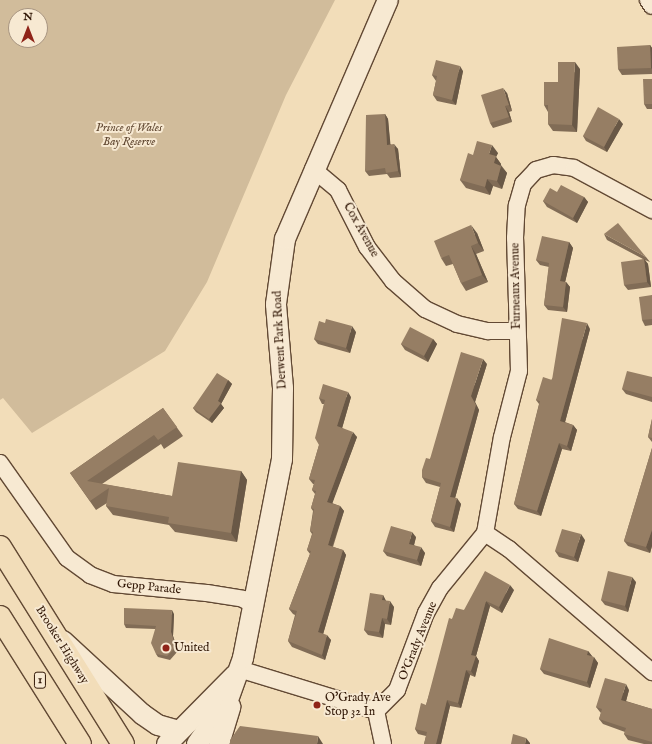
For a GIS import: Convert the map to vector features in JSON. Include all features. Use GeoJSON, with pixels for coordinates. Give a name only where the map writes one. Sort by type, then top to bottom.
{"type":"FeatureCollection","features":[{"type":"Feature","properties":{"kind":"highway","name":"Brooker Highway"},"geometry":{"type":"LineString","coordinates":[[0,547],[123,744]]}},
{"type":"Feature","properties":{"kind":"highway","name":"1"},"geometry":{"type":"LineString","coordinates":[[0,617],[80,744]]}},
{"type":"Feature","properties":{"kind":"street","name":"Derwent Park Road"},"geometry":{"type":"LineString","coordinates":[[197,744],[222,709],[237,676],[255,606],[282,459],[283,388],[276,304],[279,271],[285,239],[313,169],[388,0]]}},
{"type":"Feature","properties":{"kind":"street"},"geometry":{"type":"LineString","coordinates":[[648,0],[652,6]]}},
{"type":"Feature","properties":{"kind":"street","name":"Furneaux Avenue"},"geometry":{"type":"LineString","coordinates":[[485,533],[502,437],[519,371],[517,331],[517,205],[523,184],[536,170],[553,164],[574,168],[652,210]]}},
{"type":"Feature","properties":{"kind":"street","name":"Cox Avenue"},"geometry":{"type":"LineString","coordinates":[[313,169],[338,190],[368,247],[393,282],[425,310],[457,324],[488,331],[517,331]]}},
{"type":"Feature","properties":{"kind":"street","name":"Gepp Parade"},"geometry":{"type":"LineString","coordinates":[[0,463],[64,553],[90,575],[113,584],[207,593],[243,599],[255,606]]}},
{"type":"Feature","properties":{"kind":"street"},"geometry":{"type":"LineString","coordinates":[[485,533],[509,549],[651,666]]}},
{"type":"Feature","properties":{"kind":"street","name":"O'Grady Avenue"},"geometry":{"type":"LineString","coordinates":[[376,711],[398,690],[426,613],[440,588],[485,533]]}},
{"type":"Feature","properties":{"kind":"street"},"geometry":{"type":"LineString","coordinates":[[52,630],[142,714],[173,737],[237,676]]}},
{"type":"Feature","properties":{"kind":"street"},"geometry":{"type":"LineString","coordinates":[[237,676],[376,711],[383,744]]}},
{"type":"Feature","properties":{"kind":"street"},"geometry":{"type":"LineString","coordinates":[[219,744],[237,676]]}},
{"type":"Feature","properties":{"kind":"green space","name":"Prince of Wales Bay Reserve"},"geometry":{"type":"Polygon","coordinates":[[[0,0],[335,0],[286,95],[207,282],[165,351],[32,433],[3,398],[0,400],[0,0]]]}},
{"type":"Feature","properties":{"kind":"building"},"geometry":{"type":"Polygon","coordinates":[[[650,45],[651,68],[618,69],[617,47],[650,45]]]}},
{"type":"Feature","properties":{"kind":"building"},"geometry":{"type":"Polygon","coordinates":[[[436,60],[460,66],[452,100],[433,95],[437,76],[432,75],[436,60]]]}},
{"type":"Feature","properties":{"kind":"building"},"geometry":{"type":"Polygon","coordinates":[[[558,62],[575,62],[572,125],[548,124],[548,105],[544,105],[544,82],[558,82],[558,62]]]}},
{"type":"Feature","properties":{"kind":"building"},"geometry":{"type":"Polygon","coordinates":[[[643,79],[652,79],[652,104],[644,104],[643,79]]]}},
{"type":"Feature","properties":{"kind":"building"},"geometry":{"type":"Polygon","coordinates":[[[503,88],[509,105],[505,106],[509,117],[490,123],[481,95],[503,88]]]}},
{"type":"Feature","properties":{"kind":"building"},"geometry":{"type":"Polygon","coordinates":[[[598,107],[619,119],[604,147],[583,136],[598,107]]]}},
{"type":"Feature","properties":{"kind":"building"},"geometry":{"type":"Polygon","coordinates":[[[385,114],[387,145],[394,144],[398,171],[386,173],[385,168],[365,171],[366,115],[385,114]]]}},
{"type":"Feature","properties":{"kind":"building"},"geometry":{"type":"Polygon","coordinates":[[[477,141],[492,145],[489,154],[496,156],[494,163],[501,166],[497,181],[487,179],[485,187],[460,180],[468,153],[473,155],[477,141]]]}},
{"type":"Feature","properties":{"kind":"building"},"geometry":{"type":"Polygon","coordinates":[[[561,185],[584,197],[573,218],[543,201],[550,188],[557,192],[561,185]]]}},
{"type":"Feature","properties":{"kind":"building"},"geometry":{"type":"Polygon","coordinates":[[[618,223],[646,257],[604,234],[618,223]]]}},
{"type":"Feature","properties":{"kind":"building"},"geometry":{"type":"Polygon","coordinates":[[[471,225],[478,243],[471,246],[482,275],[461,283],[449,255],[441,258],[434,241],[471,225]]]}},
{"type":"Feature","properties":{"kind":"building"},"geometry":{"type":"Polygon","coordinates":[[[542,236],[569,242],[560,281],[566,282],[563,307],[544,305],[549,263],[536,260],[542,236]]]}},
{"type":"Feature","properties":{"kind":"building"},"geometry":{"type":"Polygon","coordinates":[[[644,259],[647,282],[624,285],[621,262],[644,259]]]}},
{"type":"Feature","properties":{"kind":"building"},"geometry":{"type":"Polygon","coordinates":[[[652,295],[652,319],[642,320],[639,297],[652,295]]]}},
{"type":"Feature","properties":{"kind":"building"},"geometry":{"type":"Polygon","coordinates":[[[562,318],[587,323],[560,421],[573,425],[567,446],[559,443],[537,511],[514,504],[540,401],[536,400],[543,377],[552,380],[562,318]]]}},
{"type":"Feature","properties":{"kind":"building"},"geometry":{"type":"Polygon","coordinates":[[[326,319],[352,326],[346,348],[314,339],[319,321],[325,323],[326,319]]]}},
{"type":"Feature","properties":{"kind":"building"},"geometry":{"type":"Polygon","coordinates":[[[410,327],[433,339],[424,356],[401,344],[410,327]]]}},
{"type":"Feature","properties":{"kind":"building"},"geometry":{"type":"Polygon","coordinates":[[[461,352],[483,359],[471,396],[476,405],[450,497],[457,498],[450,527],[431,521],[441,483],[422,477],[422,470],[426,458],[430,459],[461,352]]]}},
{"type":"Feature","properties":{"kind":"building"},"geometry":{"type":"Polygon","coordinates":[[[627,371],[652,377],[652,397],[622,389],[627,371]]]}},
{"type":"Feature","properties":{"kind":"building"},"geometry":{"type":"Polygon","coordinates":[[[217,373],[228,380],[218,401],[221,403],[209,419],[193,408],[217,373]]]}},
{"type":"Feature","properties":{"kind":"building"},"geometry":{"type":"Polygon","coordinates":[[[323,384],[348,392],[337,426],[353,432],[327,502],[340,506],[328,545],[343,550],[318,632],[327,635],[322,655],[288,641],[297,611],[289,609],[311,551],[307,550],[313,532],[310,531],[314,509],[311,508],[316,491],[312,490],[315,480],[309,479],[319,445],[315,438],[325,400],[319,398],[323,384]]]}},
{"type":"Feature","properties":{"kind":"building"},"geometry":{"type":"Polygon","coordinates":[[[163,408],[177,427],[158,440],[154,435],[87,481],[172,496],[178,462],[241,471],[231,533],[168,523],[169,517],[106,506],[109,488],[90,501],[70,473],[163,408]]]}},
{"type":"Feature","properties":{"kind":"building"},"geometry":{"type":"Polygon","coordinates":[[[652,419],[652,438],[648,437],[652,419]]]}},
{"type":"Feature","properties":{"kind":"building"},"geometry":{"type":"Polygon","coordinates":[[[652,448],[652,530],[646,547],[624,541],[652,448]]]}},
{"type":"Feature","properties":{"kind":"building"},"geometry":{"type":"Polygon","coordinates":[[[391,526],[412,532],[409,544],[421,547],[417,560],[383,551],[391,526]]]}},
{"type":"Feature","properties":{"kind":"building"},"geometry":{"type":"Polygon","coordinates":[[[562,529],[581,534],[574,557],[555,551],[562,529]]]}},
{"type":"Feature","properties":{"kind":"building"},"geometry":{"type":"Polygon","coordinates":[[[485,571],[510,585],[499,607],[486,601],[471,655],[476,656],[471,671],[466,670],[458,703],[447,700],[436,744],[424,744],[427,732],[415,729],[421,703],[426,705],[449,618],[452,619],[456,608],[464,610],[485,571]]]}},
{"type":"Feature","properties":{"kind":"building"},"geometry":{"type":"Polygon","coordinates":[[[608,571],[632,577],[625,606],[601,600],[608,571]]]}},
{"type":"Feature","properties":{"kind":"building"},"geometry":{"type":"Polygon","coordinates":[[[370,593],[383,595],[382,600],[390,601],[387,619],[382,618],[379,632],[364,630],[370,593]]]}},
{"type":"Feature","properties":{"kind":"building"},"geometry":{"type":"Polygon","coordinates":[[[124,608],[172,610],[171,632],[176,647],[167,656],[156,654],[151,643],[156,626],[124,624],[124,608]]]}},
{"type":"Feature","properties":{"kind":"building"},"geometry":{"type":"Polygon","coordinates":[[[549,638],[588,651],[587,655],[594,657],[587,682],[540,669],[549,638]]]}},
{"type":"Feature","properties":{"kind":"building"},"geometry":{"type":"Polygon","coordinates":[[[605,678],[626,684],[621,700],[652,709],[652,742],[624,734],[626,728],[599,719],[602,709],[596,707],[605,678]]]}},
{"type":"Feature","properties":{"kind":"building"},"geometry":{"type":"Polygon","coordinates":[[[240,726],[318,736],[317,744],[230,744],[230,740],[240,726]]]}},
{"type":"Feature","properties":{"kind":"building"},"geometry":{"type":"Polygon","coordinates":[[[513,734],[526,738],[525,744],[511,744],[513,734]]]}},
{"type":"Feature","properties":{"kind":"place","name":"United"},"geometry":{"type":"Point","coordinates":[166,648]}},
{"type":"Feature","properties":{"kind":"place","name":"O'Grady Ave Stop 32 In"},"geometry":{"type":"Point","coordinates":[317,705]}}]}
